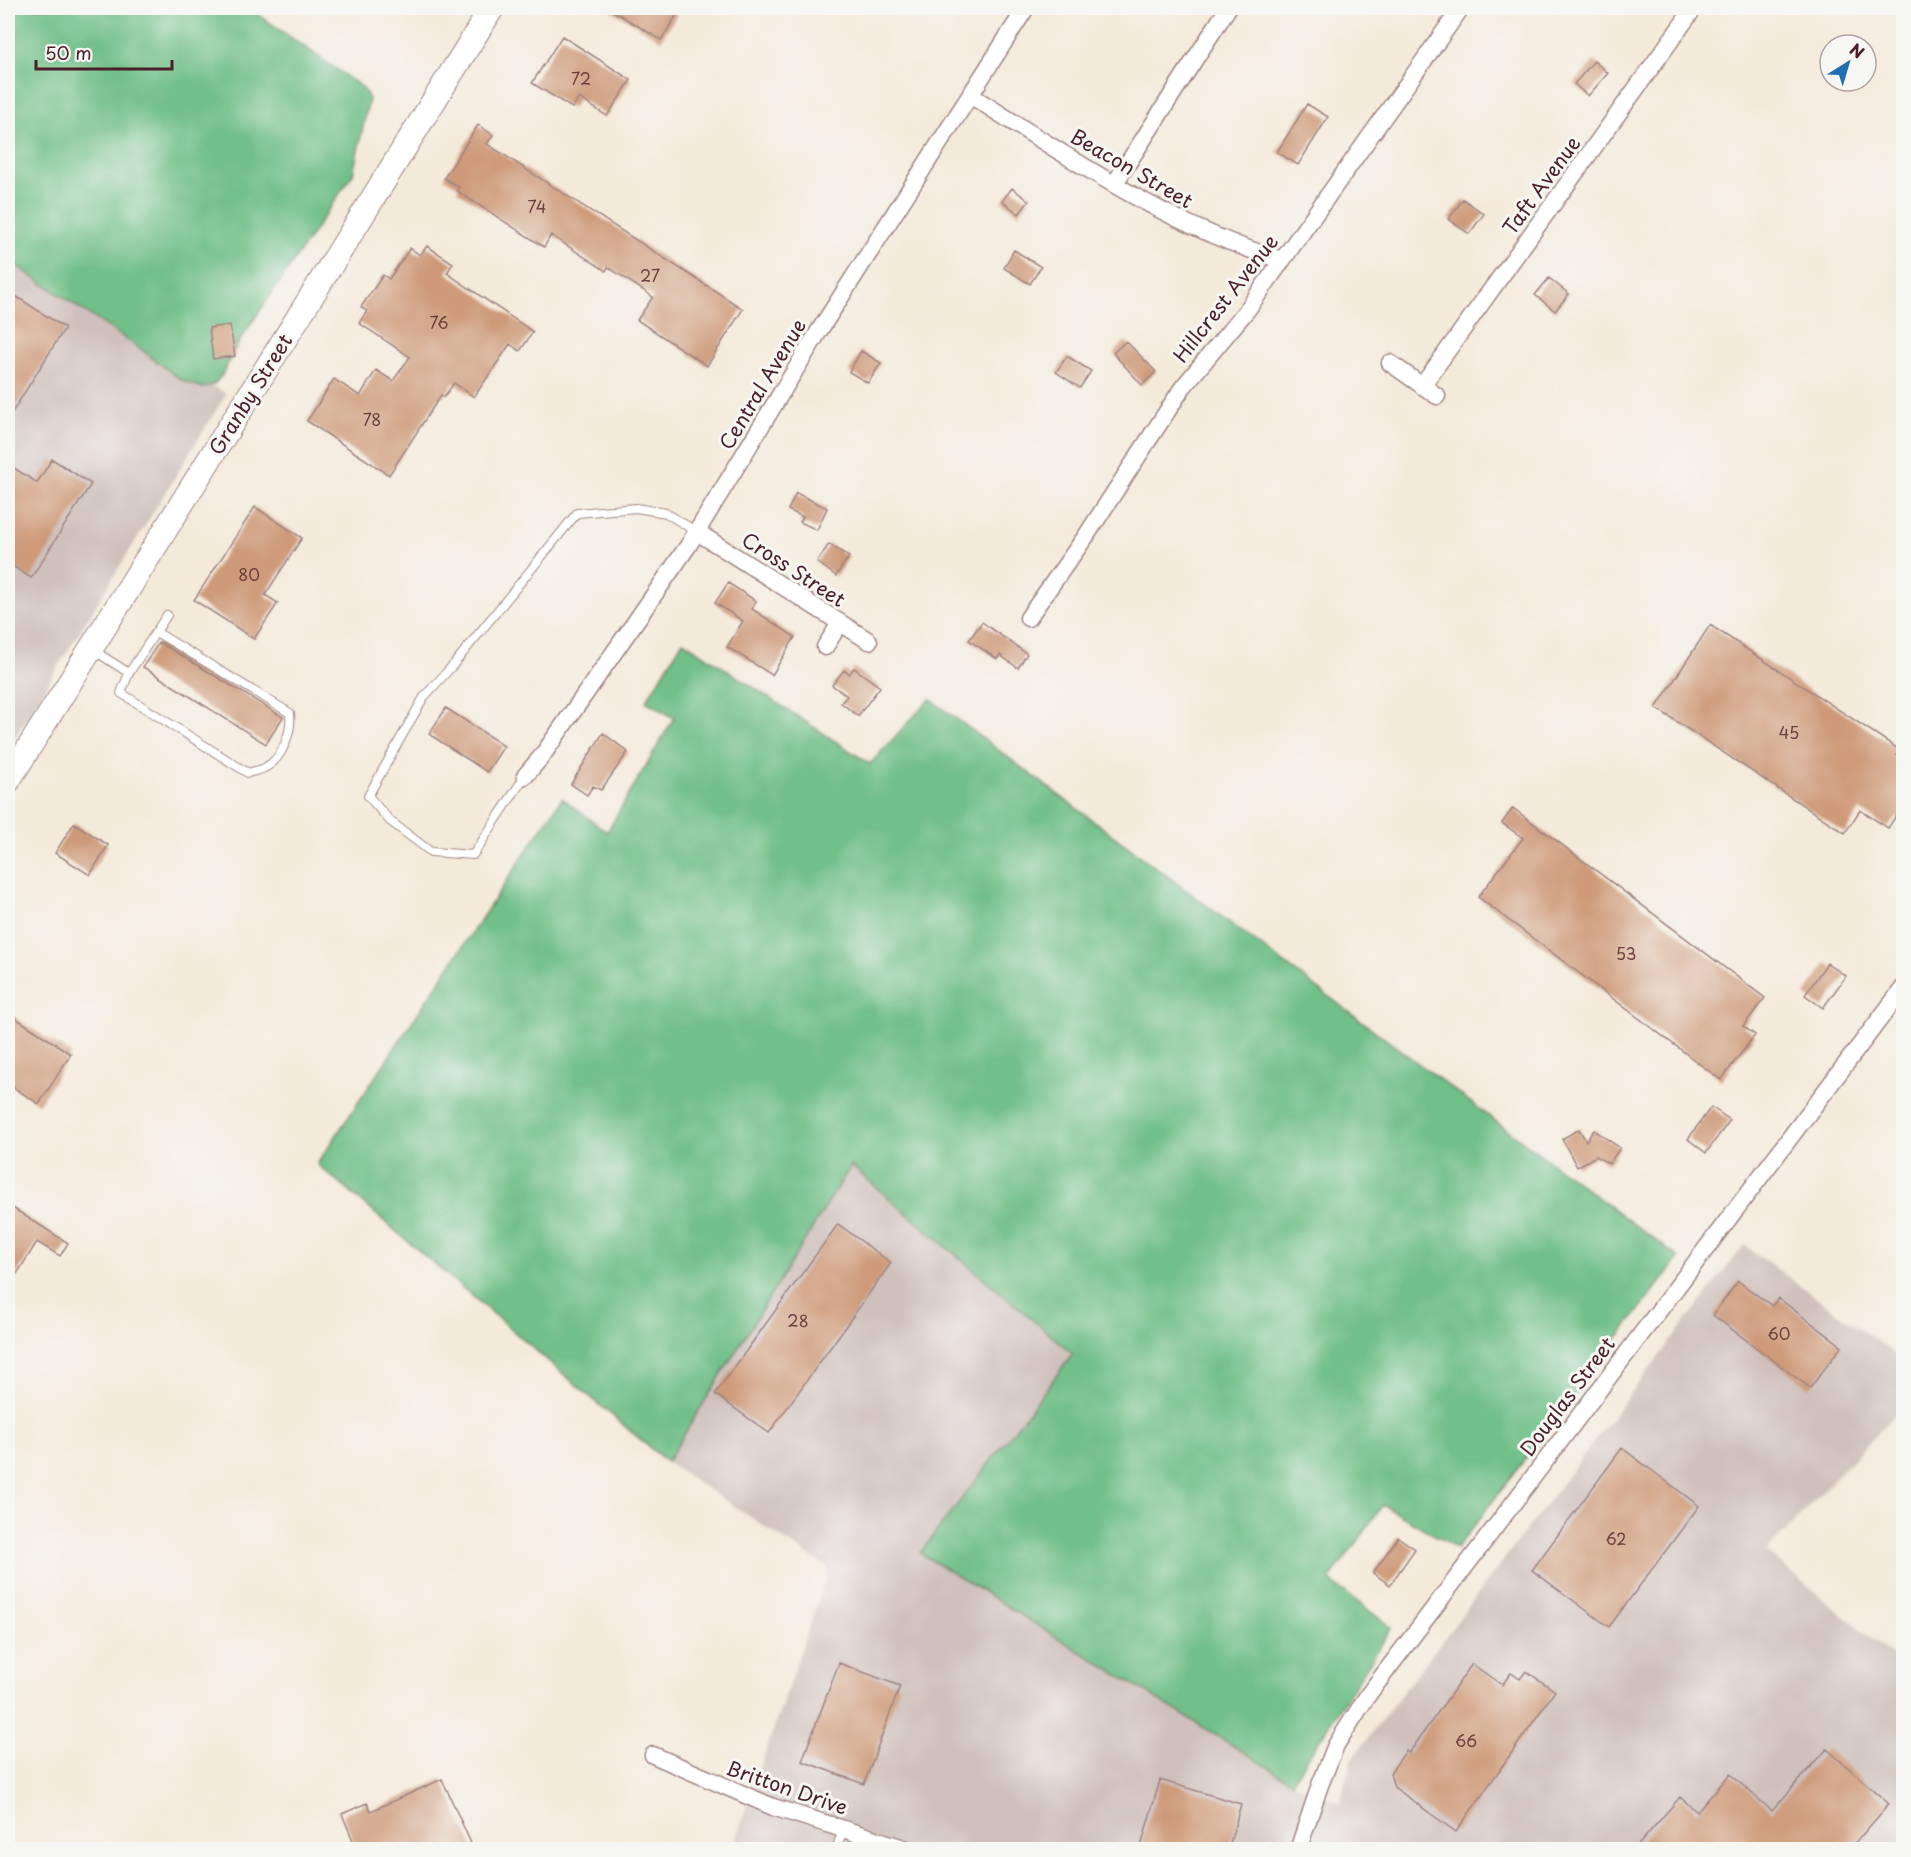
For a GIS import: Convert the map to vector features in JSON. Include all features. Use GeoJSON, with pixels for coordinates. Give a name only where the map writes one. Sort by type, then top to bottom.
{"type":"FeatureCollection","features":[{"type":"Feature","properties":{"kind":"main road","name":"Granby Street"},"geometry":{"type":"LineString","coordinates":[[8,781],[492,8]]}},
{"type":"Feature","properties":{"kind":"street","name":"Central Avenue"},"geometry":{"type":"LineString","coordinates":[[525,776],[542,756],[697,532],[819,331],[1026,8]]}},
{"type":"Feature","properties":{"kind":"street"},"geometry":{"type":"LineString","coordinates":[[1115,183],[1228,8]]}},
{"type":"Feature","properties":{"kind":"street","name":"Hillcrest Avenue"},"geometry":{"type":"LineString","coordinates":[[1028,618],[1086,536],[1183,387],[1235,325],[1461,8]]}},
{"type":"Feature","properties":{"kind":"street","name":"Taft Avenue"},"geometry":{"type":"LineString","coordinates":[[1422,386],[1694,8]]}},
{"type":"Feature","properties":{"kind":"street","name":"Beacon Street"},"geometry":{"type":"LineString","coordinates":[[970,95],[1115,183],[1224,241],[1282,260]]}},
{"type":"Feature","properties":{"kind":"street"},"geometry":{"type":"LineString","coordinates":[[1390,363],[1437,396]]}},
{"type":"Feature","properties":{"kind":"street","name":"Cross Street"},"geometry":{"type":"LineString","coordinates":[[697,532],[869,641]]}},
{"type":"Feature","properties":{"kind":"street"},"geometry":{"type":"LineString","coordinates":[[825,647],[840,623]]}},
{"type":"Feature","properties":{"kind":"street","name":"Douglas Street"},"geometry":{"type":"LineString","coordinates":[[1298,1850],[1336,1745],[1368,1695],[1904,987]]}},
{"type":"Feature","properties":{"kind":"street","name":"Britton Drive"},"geometry":{"type":"LineString","coordinates":[[653,1755],[746,1797],[910,1850]]}},
{"type":"Feature","properties":{"kind":"lane"},"geometry":{"type":"LineString","coordinates":[[525,776],[473,855],[431,852],[390,821],[368,796],[424,698],[577,513],[636,508],[666,513],[697,532]]}},
{"type":"Feature","properties":{"kind":"lane"},"geometry":{"type":"LineString","coordinates":[[156,632],[290,713],[291,729],[283,747],[267,767],[248,773],[121,693],[129,673],[167,615]]}},
{"type":"Feature","properties":{"kind":"lane"},"geometry":{"type":"LineString","coordinates":[[91,648],[129,673]]}},
{"type":"Feature","properties":{"kind":"lane"},"geometry":{"type":"LineString","coordinates":[[836,1850],[843,1829]]}},
{"type":"Feature","properties":{"kind":"shaded area"},"geometry":{"type":"Polygon","coordinates":[[[8,260],[142,350],[181,380],[203,388],[211,385],[226,394],[8,748],[8,260]]]}},
{"type":"Feature","properties":{"kind":"shaded area"},"geometry":{"type":"Polygon","coordinates":[[[851,1165],[1073,1354],[921,1553],[1292,1782],[1340,1803],[1351,1760],[1744,1245],[1903,1360],[1903,1406],[1766,1552],[1903,1664],[1903,1849],[732,1849],[829,1569],[667,1462],[851,1165]]]}},
{"type":"Feature","properties":{"kind":"green space"},"geometry":{"type":"Polygon","coordinates":[[[8,8],[249,8],[363,88],[369,99],[353,174],[240,340],[222,375],[214,384],[203,388],[181,380],[142,350],[8,260],[8,8]]]}},
{"type":"Feature","properties":{"kind":"green space"},"geometry":{"type":"Polygon","coordinates":[[[683,641],[870,764],[930,699],[1679,1258],[1457,1548],[1383,1505],[1329,1580],[1392,1628],[1292,1782],[920,1553],[1073,1354],[851,1166],[667,1462],[317,1164],[562,798],[607,832],[674,718],[646,701],[683,641]]]}},
{"type":"Feature","properties":{"kind":"building"},"geometry":{"type":"Polygon","coordinates":[[[608,8],[681,8],[661,40],[608,8]]]}},
{"type":"Feature","properties":{"kind":"building"},"geometry":{"type":"Polygon","coordinates":[[[562,36],[631,80],[607,116],[579,98],[572,108],[532,83],[562,36]]]}},
{"type":"Feature","properties":{"kind":"building"},"geometry":{"type":"Polygon","coordinates":[[[1594,61],[1608,73],[1588,96],[1574,84],[1594,61]]]}},
{"type":"Feature","properties":{"kind":"building"},"geometry":{"type":"Polygon","coordinates":[[[1307,104],[1328,117],[1298,165],[1277,152],[1307,104]]]}},
{"type":"Feature","properties":{"kind":"building"},"geometry":{"type":"Polygon","coordinates":[[[478,125],[493,135],[487,144],[743,309],[707,366],[637,320],[653,297],[608,267],[606,271],[551,235],[544,247],[457,191],[459,187],[444,178],[478,125]]]}},
{"type":"Feature","properties":{"kind":"building"},"geometry":{"type":"Polygon","coordinates":[[[1012,188],[1029,201],[1019,214],[1002,201],[1012,188]]]}},
{"type":"Feature","properties":{"kind":"building"},"geometry":{"type":"Polygon","coordinates":[[[1463,199],[1484,214],[1469,234],[1449,219],[1463,199]]]}},
{"type":"Feature","properties":{"kind":"building"},"geometry":{"type":"Polygon","coordinates":[[[427,246],[453,263],[447,273],[533,332],[520,351],[510,344],[474,397],[454,383],[444,397],[441,395],[389,475],[307,421],[334,379],[360,396],[376,370],[393,381],[410,357],[359,323],[367,311],[361,307],[383,275],[389,279],[410,248],[420,255],[427,246]]]}},
{"type":"Feature","properties":{"kind":"building"},"geometry":{"type":"Polygon","coordinates":[[[1014,250],[1041,267],[1030,284],[1004,268],[1014,250]]]}},
{"type":"Feature","properties":{"kind":"building"},"geometry":{"type":"Polygon","coordinates":[[[1549,278],[1569,294],[1555,311],[1535,295],[1549,278]]]}},
{"type":"Feature","properties":{"kind":"building"},"geometry":{"type":"Polygon","coordinates":[[[8,291],[65,328],[8,419],[8,291]]]}},
{"type":"Feature","properties":{"kind":"building"},"geometry":{"type":"Polygon","coordinates":[[[230,325],[235,356],[213,359],[209,328],[230,325]]]}},
{"type":"Feature","properties":{"kind":"building"},"geometry":{"type":"Polygon","coordinates":[[[1126,341],[1156,372],[1142,385],[1113,353],[1126,341]]]}},
{"type":"Feature","properties":{"kind":"building"},"geometry":{"type":"Polygon","coordinates":[[[861,351],[881,363],[868,383],[849,372],[861,351]]]}},
{"type":"Feature","properties":{"kind":"building"},"geometry":{"type":"Polygon","coordinates":[[[1067,356],[1091,371],[1080,388],[1056,372],[1067,356]]]}},
{"type":"Feature","properties":{"kind":"building"},"geometry":{"type":"Polygon","coordinates":[[[52,459],[91,484],[31,578],[8,563],[8,464],[37,483],[52,459]]]}},
{"type":"Feature","properties":{"kind":"building"},"geometry":{"type":"Polygon","coordinates":[[[796,493],[827,508],[817,530],[800,522],[803,517],[788,510],[796,493]]]}},
{"type":"Feature","properties":{"kind":"building"},"geometry":{"type":"Polygon","coordinates":[[[255,507],[302,538],[265,595],[278,603],[254,639],[194,600],[255,507]]]}},
{"type":"Feature","properties":{"kind":"building"},"geometry":{"type":"Polygon","coordinates":[[[829,544],[849,557],[836,576],[817,562],[829,544]]]}},
{"type":"Feature","properties":{"kind":"building"},"geometry":{"type":"Polygon","coordinates":[[[728,583],[756,601],[752,609],[795,637],[772,675],[727,647],[743,621],[715,603],[728,583]]]}},
{"type":"Feature","properties":{"kind":"building"},"geometry":{"type":"Polygon","coordinates":[[[982,622],[1027,654],[1018,668],[1000,655],[997,659],[969,640],[982,622]]]}},
{"type":"Feature","properties":{"kind":"building"},"geometry":{"type":"Polygon","coordinates":[[[1710,625],[1900,750],[1897,755],[1904,759],[1904,821],[1896,816],[1888,828],[1860,810],[1845,833],[1656,708],[1710,625]]]}},
{"type":"Feature","properties":{"kind":"building"},"geometry":{"type":"Polygon","coordinates":[[[159,642],[283,717],[266,744],[143,667],[159,642]]]}},
{"type":"Feature","properties":{"kind":"building"},"geometry":{"type":"Polygon","coordinates":[[[854,668],[880,687],[858,716],[841,703],[847,696],[832,685],[844,670],[849,674],[854,668]]]}},
{"type":"Feature","properties":{"kind":"building"},"geometry":{"type":"Polygon","coordinates":[[[446,708],[504,746],[487,772],[429,734],[446,708]]]}},
{"type":"Feature","properties":{"kind":"building"},"geometry":{"type":"Polygon","coordinates":[[[603,733],[628,752],[601,790],[593,786],[587,795],[571,784],[603,733]]]}},
{"type":"Feature","properties":{"kind":"building"},"geometry":{"type":"Polygon","coordinates":[[[1513,808],[1765,998],[1743,1026],[1755,1035],[1721,1080],[1478,897],[1523,838],[1502,823],[1513,808]]]}},
{"type":"Feature","properties":{"kind":"building"},"geometry":{"type":"Polygon","coordinates":[[[74,823],[108,845],[90,875],[55,853],[74,823]]]}},
{"type":"Feature","properties":{"kind":"building"},"geometry":{"type":"Polygon","coordinates":[[[1827,963],[1846,976],[1823,1008],[1805,995],[1827,963]]]}},
{"type":"Feature","properties":{"kind":"building"},"geometry":{"type":"Polygon","coordinates":[[[8,1013],[71,1054],[39,1104],[8,1084],[8,1013]]]}},
{"type":"Feature","properties":{"kind":"building"},"geometry":{"type":"Polygon","coordinates":[[[1711,1107],[1730,1120],[1706,1153],[1688,1139],[1711,1107]]]}},
{"type":"Feature","properties":{"kind":"building"},"geometry":{"type":"Polygon","coordinates":[[[1579,1129],[1586,1141],[1594,1130],[1620,1148],[1609,1164],[1596,1156],[1577,1167],[1562,1139],[1579,1129]]]}},
{"type":"Feature","properties":{"kind":"building"},"geometry":{"type":"Polygon","coordinates":[[[8,1205],[68,1243],[60,1256],[37,1242],[8,1288],[8,1205]]]}},
{"type":"Feature","properties":{"kind":"building"},"geometry":{"type":"Polygon","coordinates":[[[838,1224],[891,1263],[769,1433],[715,1394],[838,1224]]]}},
{"type":"Feature","properties":{"kind":"building"},"geometry":{"type":"Polygon","coordinates":[[[1738,1281],[1772,1306],[1778,1298],[1842,1346],[1810,1388],[1713,1315],[1738,1281]]]}},
{"type":"Feature","properties":{"kind":"building"},"geometry":{"type":"Polygon","coordinates":[[[1622,1448],[1699,1506],[1609,1627],[1532,1570],[1622,1448]]]}},
{"type":"Feature","properties":{"kind":"building"},"geometry":{"type":"Polygon","coordinates":[[[1398,1537],[1415,1549],[1390,1585],[1373,1573],[1398,1537]]]}},
{"type":"Feature","properties":{"kind":"building"},"geometry":{"type":"Polygon","coordinates":[[[839,1663],[900,1686],[864,1784],[802,1761],[839,1663]]]}},
{"type":"Feature","properties":{"kind":"building"},"geometry":{"type":"Polygon","coordinates":[[[1472,1664],[1502,1685],[1511,1673],[1520,1679],[1526,1671],[1555,1691],[1456,1832],[1394,1787],[1390,1773],[1406,1751],[1409,1753],[1472,1664]]]}},
{"type":"Feature","properties":{"kind":"building"},"geometry":{"type":"Polygon","coordinates":[[[1827,1749],[1889,1804],[1849,1850],[1634,1850],[1680,1797],[1697,1812],[1730,1774],[1772,1811],[1827,1749]]]}},
{"type":"Feature","properties":{"kind":"building"},"geometry":{"type":"Polygon","coordinates":[[[442,1779],[474,1850],[357,1850],[342,1814],[367,1803],[371,1811],[442,1779]]]}},
{"type":"Feature","properties":{"kind":"building"},"geometry":{"type":"Polygon","coordinates":[[[1160,1780],[1241,1804],[1228,1850],[1140,1850],[1160,1780]]]}}]}
